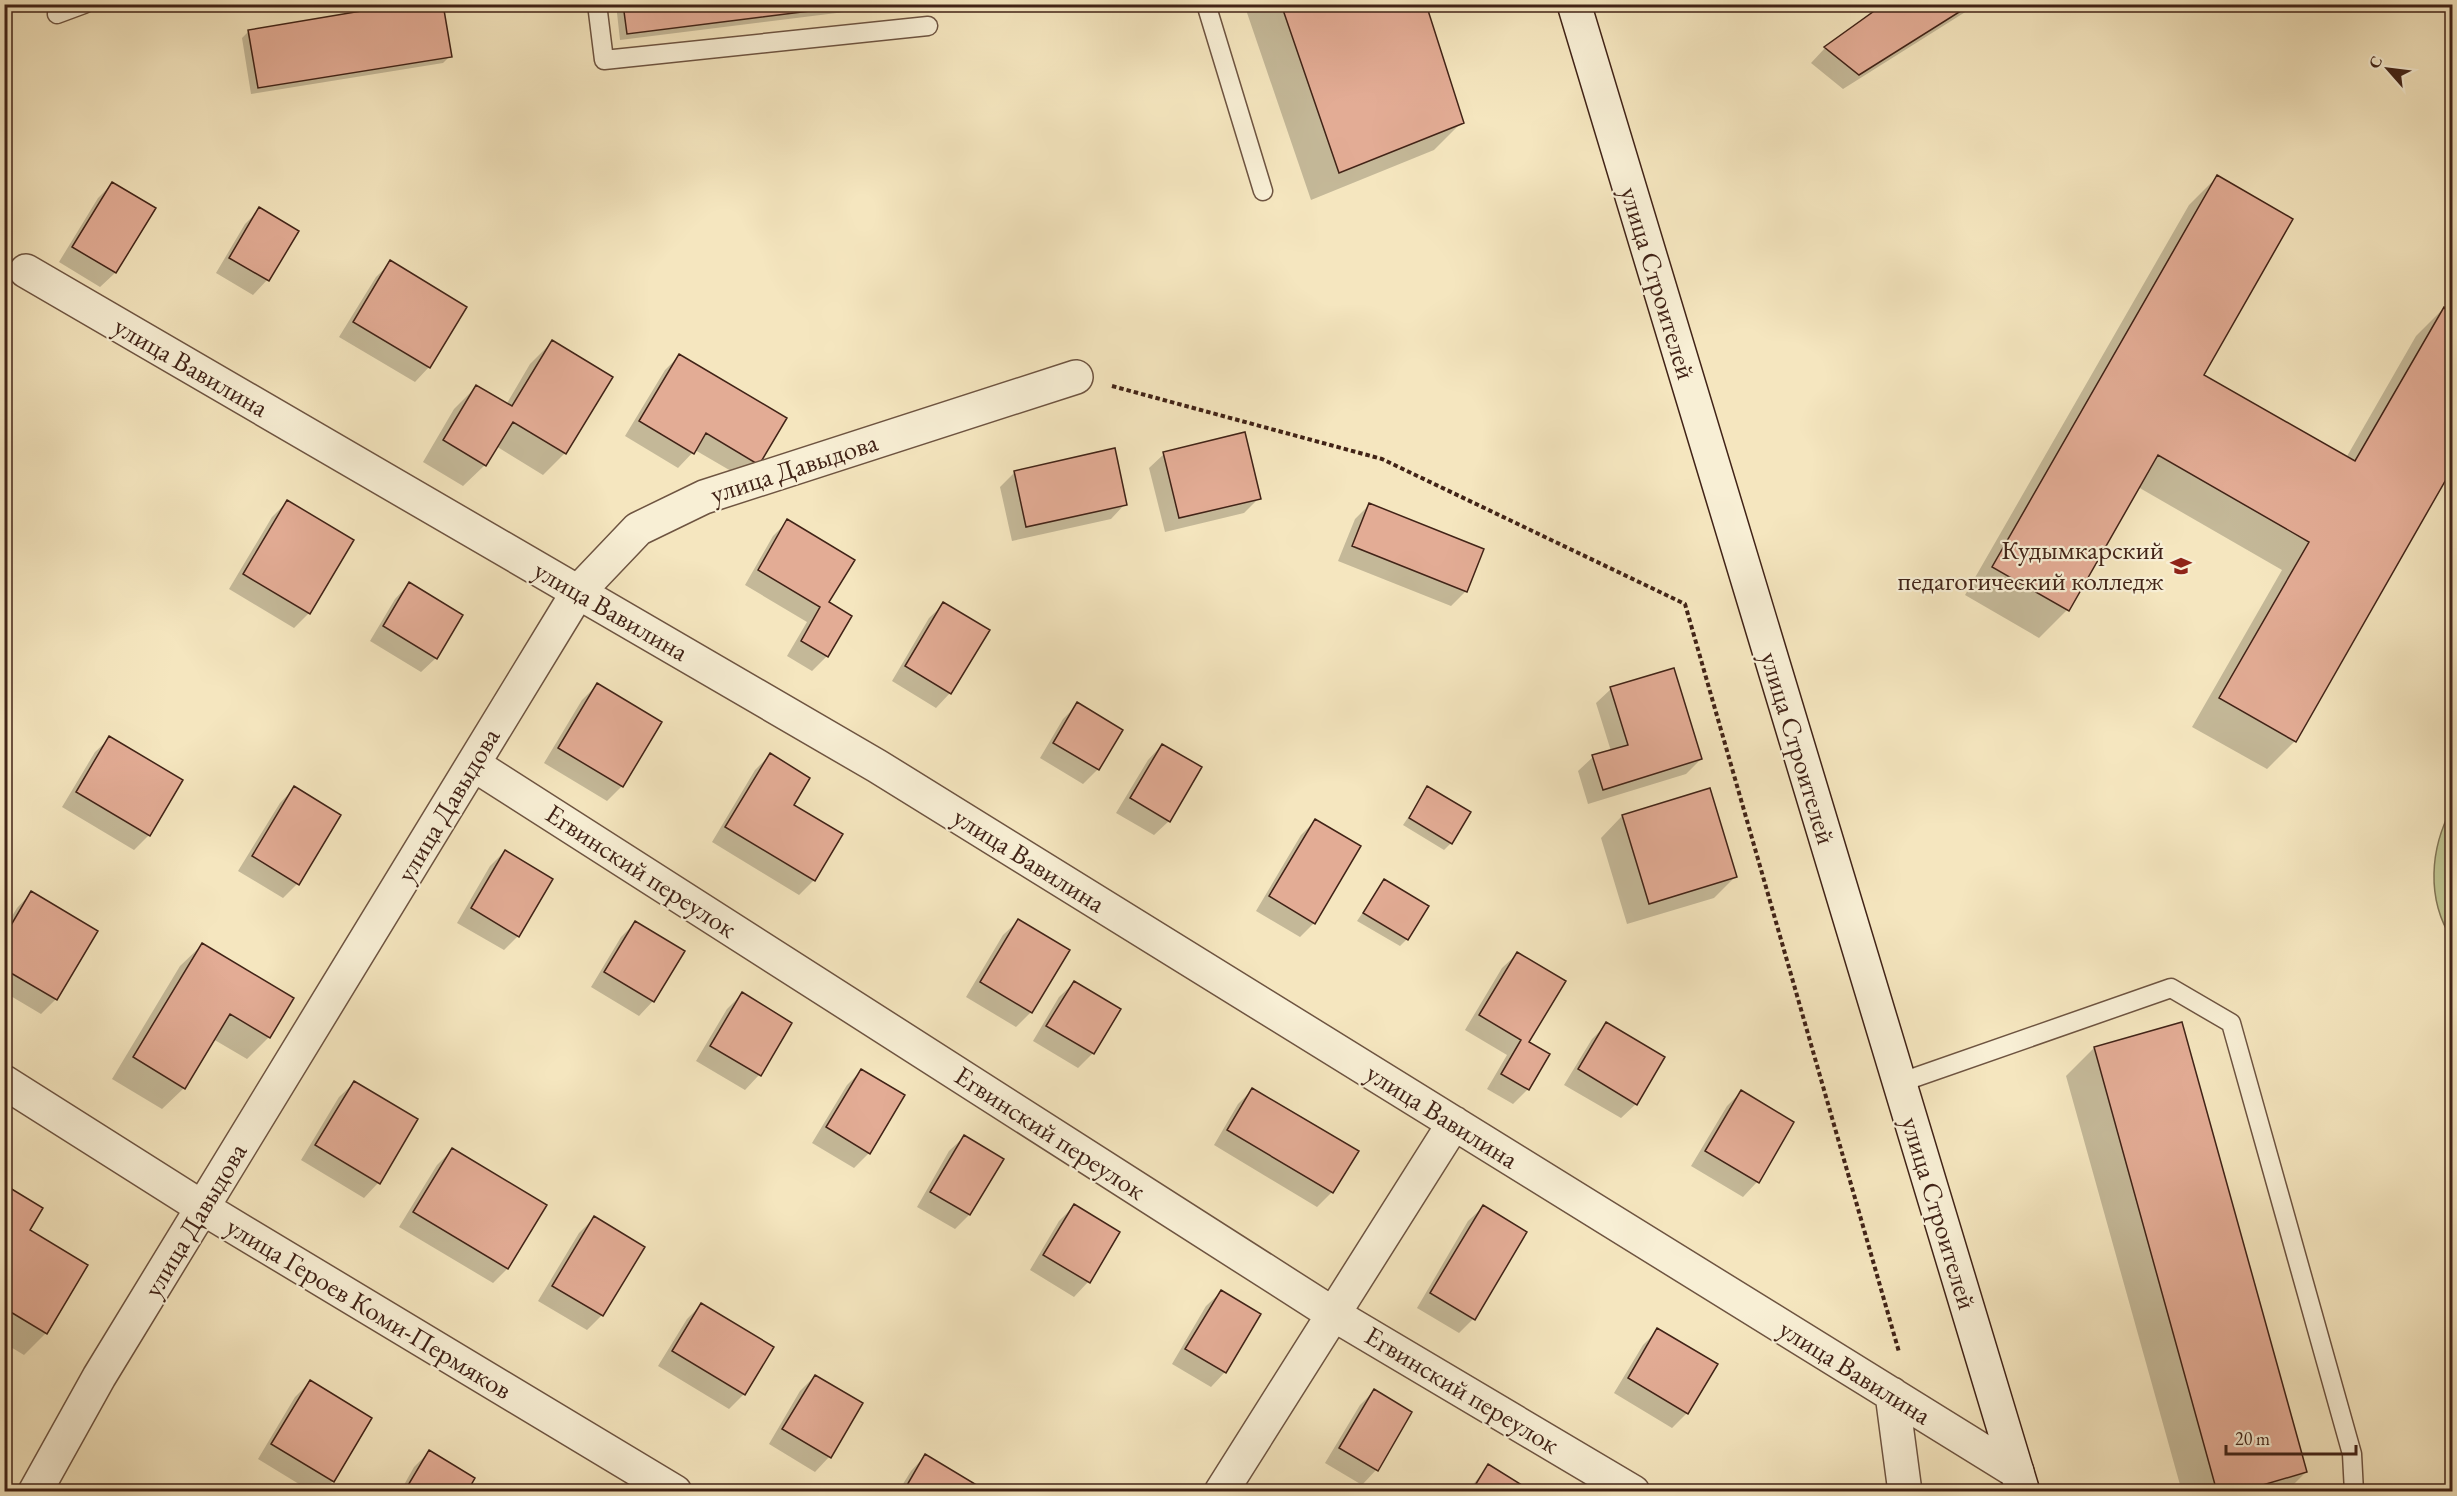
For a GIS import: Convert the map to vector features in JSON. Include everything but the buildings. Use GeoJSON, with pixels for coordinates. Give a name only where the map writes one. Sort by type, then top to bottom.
{"type":"FeatureCollection","features":[{"type":"Feature","properties":{"kind":"street","name":"улица Строителей"},"geometry":{"type":"LineString","coordinates":[[1574,4],[2020,1482]]}},
{"type":"Feature","properties":{"kind":"street","name":"улица Вавилина"},"geometry":{"type":"LineString","coordinates":[[26,271],[877,766],[1904,1402],[2020,1482]]}},
{"type":"Feature","properties":{"kind":"street","name":"улица Давыдова"},"geometry":{"type":"LineString","coordinates":[[35,1491],[99,1377],[578,592],[638,529],[704,497],[1076,377]]}},
{"type":"Feature","properties":{"kind":"street","name":"Егвинский переулок"},"geometry":{"type":"LineString","coordinates":[[473,764],[1333,1314],[1633,1491]]}},
{"type":"Feature","properties":{"kind":"street","name":"улица Героев Коми-Пермяков"},"geometry":{"type":"LineString","coordinates":[[4,1082],[203,1208],[675,1491]]}},
{"type":"Feature","properties":{"kind":"street"},"geometry":{"type":"LineString","coordinates":[[1221,1491],[1454,1123]]}},
{"type":"Feature","properties":{"kind":"street"},"geometry":{"type":"LineString","coordinates":[[1904,1402],[1905,1491]]}},
{"type":"Feature","properties":{"kind":"lane"},"geometry":{"type":"LineString","coordinates":[[57,14],[84,4]]}},
{"type":"Feature","properties":{"kind":"lane"},"geometry":{"type":"LineString","coordinates":[[597,4],[604,60],[928,26]]}},
{"type":"Feature","properties":{"kind":"lane"},"geometry":{"type":"LineString","coordinates":[[1206,4],[1263,191]]}},
{"type":"Feature","properties":{"kind":"lane"},"geometry":{"type":"LineString","coordinates":[[1899,1083],[2171,988],[2230,1023],[2352,1454],[2354,1491]]}},
{"type":"Feature","properties":{"kind":"path"},"geometry":{"type":"LineString","coordinates":[[1076,377],[1382,459],[1685,604],[1904,1402]]}},
{"type":"Feature","properties":{"kind":"green space"},"geometry":{"type":"Polygon","coordinates":[[[2452,808],[2452,939],[2438,907],[2434,874],[2439,840],[2452,808]]]}},
{"type":"Feature","properties":{"kind":"place","name":"Кудымкарский педагогический колледж"},"geometry":{"type":"Point","coordinates":[2181,566]}}]}
